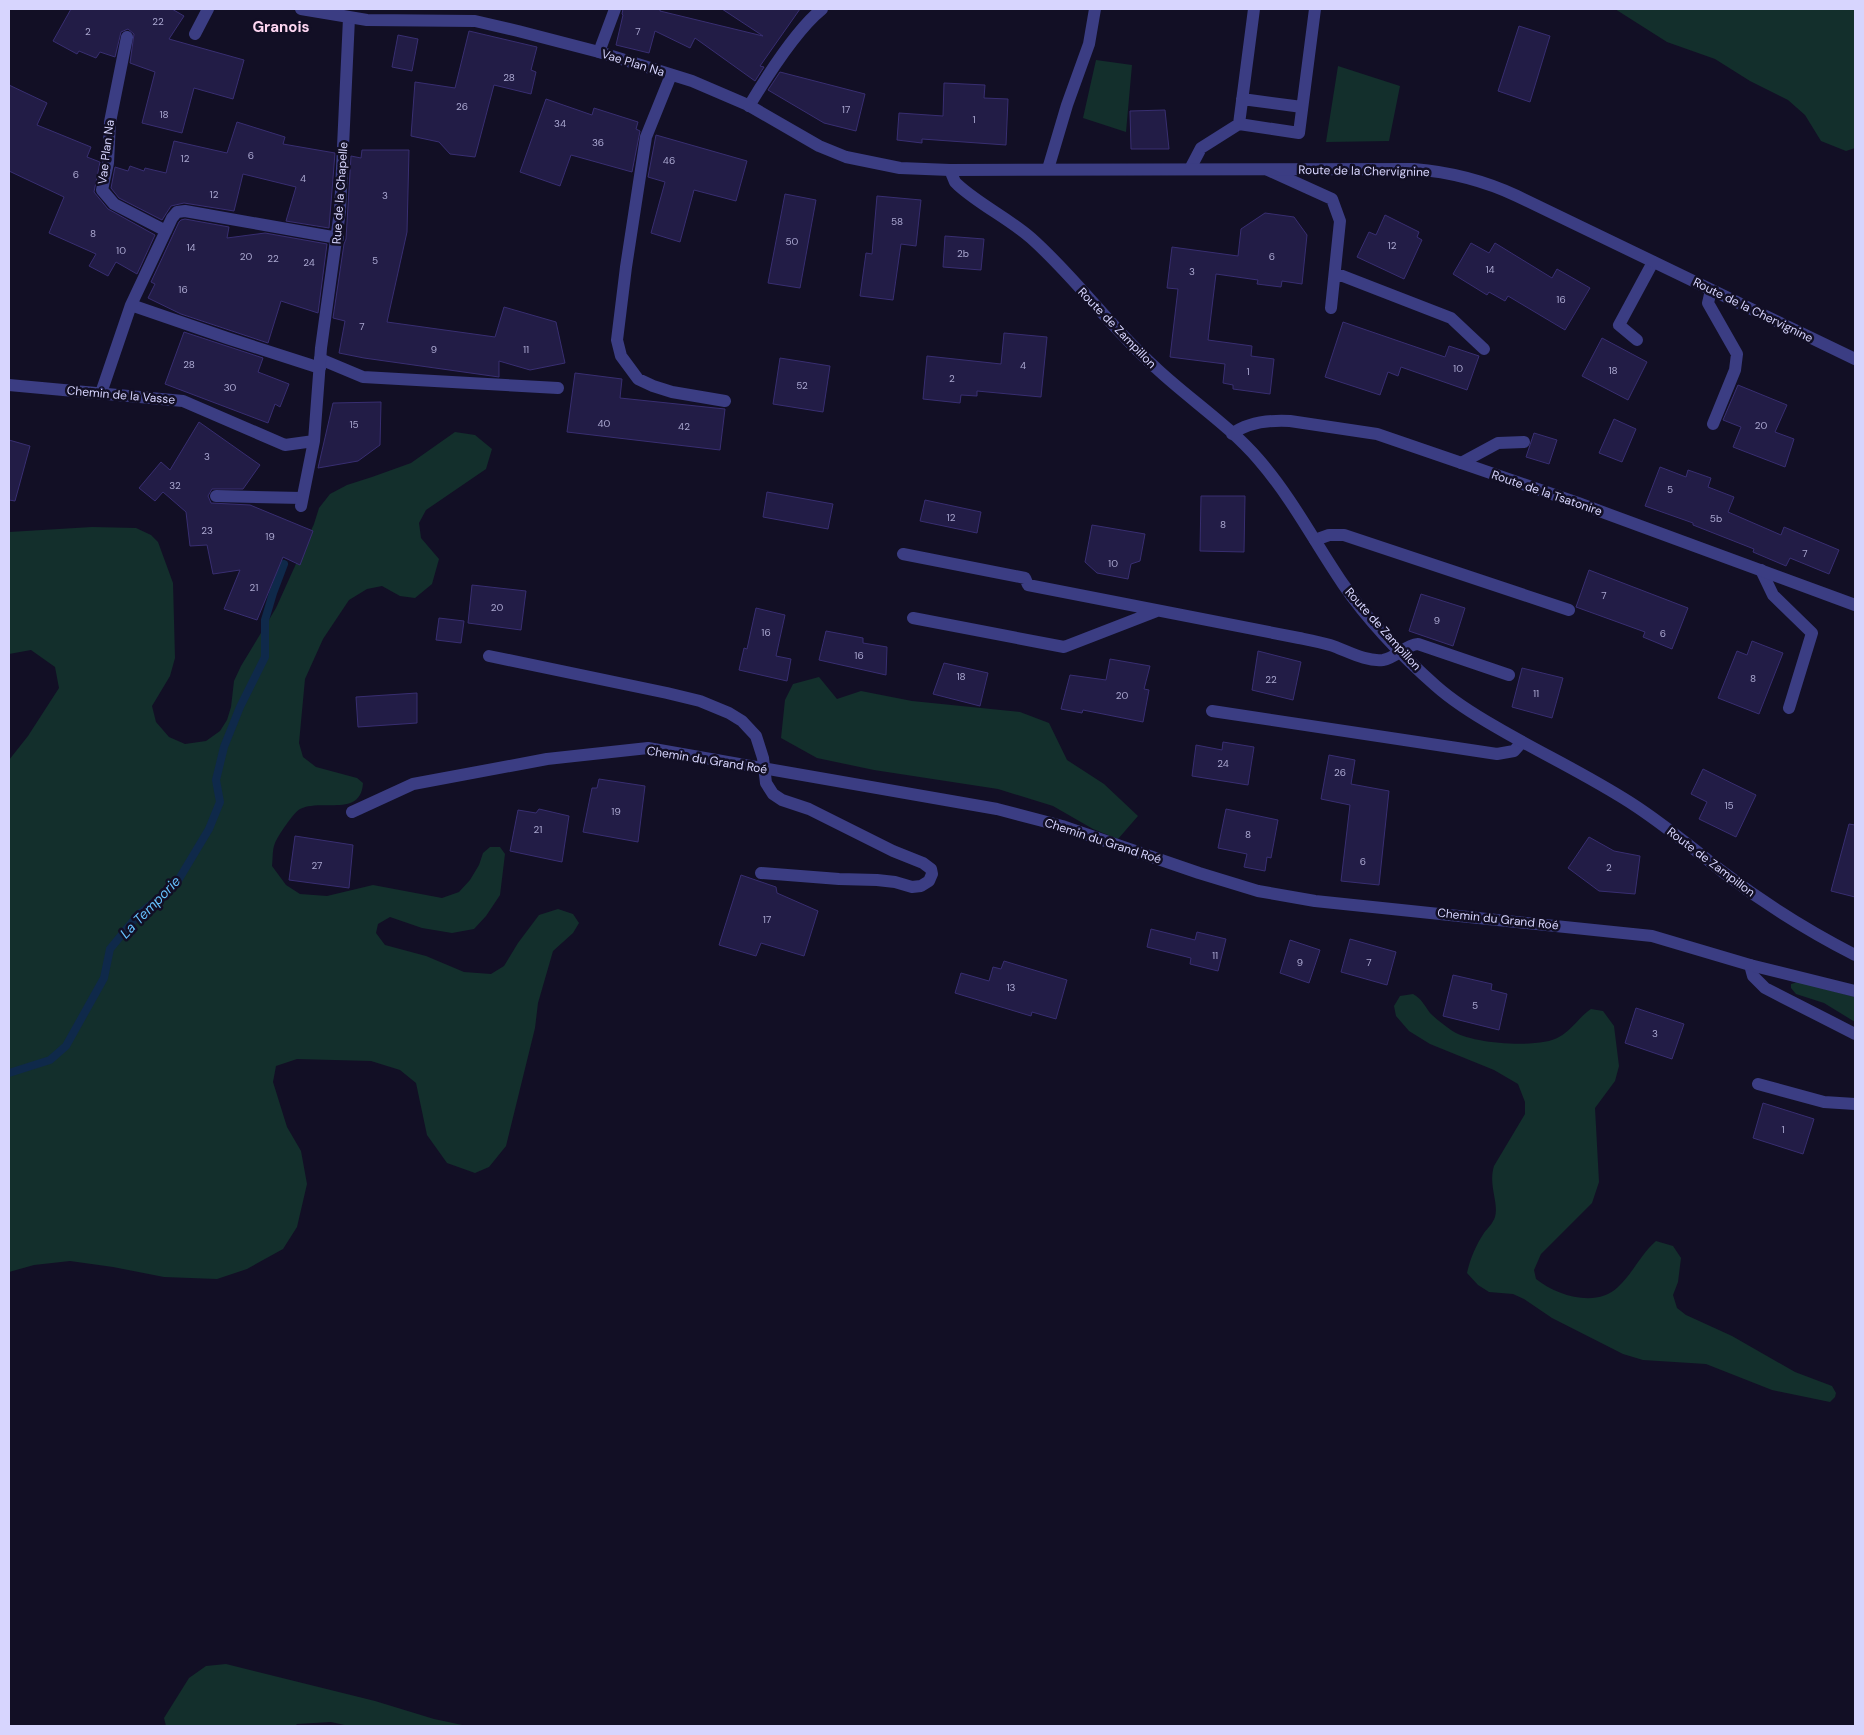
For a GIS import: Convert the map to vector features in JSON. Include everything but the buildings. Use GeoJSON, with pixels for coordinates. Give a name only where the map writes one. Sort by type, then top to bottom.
{"type":"FeatureCollection","features":[{"type":"Feature","properties":{"kind":"street"},"geometry":{"type":"LineString","coordinates":[[195,34],[208,9]]}},
{"type":"Feature","properties":{"kind":"street","name":"Vae Plan Na"},"geometry":{"type":"LineString","coordinates":[[301,9],[353,15],[376,21],[475,21],[599,52],[692,81],[749,106],[819,146],[846,157],[900,168],[950,170]]}},
{"type":"Feature","properties":{"kind":"street"},"geometry":{"type":"LineString","coordinates":[[599,52],[616,9]]}},
{"type":"Feature","properties":{"kind":"street"},"geometry":{"type":"LineString","coordinates":[[749,106],[784,53],[808,22],[822,9]]}},
{"type":"Feature","properties":{"kind":"street"},"geometry":{"type":"LineString","coordinates":[[1048,169],[1067,104],[1089,44],[1095,9]]}},
{"type":"Feature","properties":{"kind":"street"},"geometry":{"type":"LineString","coordinates":[[1239,124],[1254,9]]}},
{"type":"Feature","properties":{"kind":"street"},"geometry":{"type":"LineString","coordinates":[[1190,169],[1201,148],[1239,124],[1299,133],[1315,9]]}},
{"type":"Feature","properties":{"kind":"street","name":"Rue de la Chapelle"},"geometry":{"type":"LineString","coordinates":[[216,496],[302,502],[314,441],[320,363],[338,238],[353,15]]}},
{"type":"Feature","properties":{"kind":"street","name":"Vae Plan Na"},"geometry":{"type":"LineString","coordinates":[[127,38],[111,114],[108,164],[102,190],[114,204],[166,231]]}},
{"type":"Feature","properties":{"kind":"street"},"geometry":{"type":"LineString","coordinates":[[671,75],[646,137],[617,340],[621,356],[638,379],[672,392],[724,401]]}},
{"type":"Feature","properties":{"kind":"street"},"geometry":{"type":"LineString","coordinates":[[1242,99],[1302,107]]}},
{"type":"Feature","properties":{"kind":"street","name":"Route de la Chervignine"},"geometry":{"type":"LineString","coordinates":[[950,170],[1414,169],[1464,176],[1482,181],[1517,196],[1855,359]]}},
{"type":"Feature","properties":{"kind":"street","name":"Route de Zampillon"},"geometry":{"type":"LineString","coordinates":[[950,170],[956,184],[1016,226],[1047,253],[1140,354],[1232,434],[1266,468],[1297,510],[1331,566],[1358,604],[1401,652],[1443,692],[1476,715],[1636,806],[1765,903],[1816,935],[1855,955]]}},
{"type":"Feature","properties":{"kind":"street"},"geometry":{"type":"LineString","coordinates":[[1268,170],[1332,199],[1340,221],[1332,308]]}},
{"type":"Feature","properties":{"kind":"street"},"geometry":{"type":"LineString","coordinates":[[101,394],[131,306],[174,214],[185,211],[338,238]]}},
{"type":"Feature","properties":{"kind":"street"},"geometry":{"type":"LineString","coordinates":[[1637,340],[1619,325],[1654,262]]}},
{"type":"Feature","properties":{"kind":"street"},"geometry":{"type":"LineString","coordinates":[[1335,274],[1452,318],[1484,349]]}},
{"type":"Feature","properties":{"kind":"street"},"geometry":{"type":"LineString","coordinates":[[1710,290],[1708,303],[1737,354],[1735,370],[1713,424]]}},
{"type":"Feature","properties":{"kind":"street"},"geometry":{"type":"LineString","coordinates":[[131,306],[227,338],[320,363],[363,377],[558,388]]}},
{"type":"Feature","properties":{"kind":"street","name":"Chemin de la Vasse"},"geometry":{"type":"LineString","coordinates":[[9,385],[183,401],[285,445],[314,441]]}},
{"type":"Feature","properties":{"kind":"street","name":"Route de la Tsatonire"},"geometry":{"type":"LineString","coordinates":[[1232,434],[1244,426],[1278,420],[1290,420],[1377,434],[1587,507],[1855,605]]}},
{"type":"Feature","properties":{"kind":"street"},"geometry":{"type":"LineString","coordinates":[[1461,463],[1498,443],[1524,442]]}},
{"type":"Feature","properties":{"kind":"street"},"geometry":{"type":"LineString","coordinates":[[1315,540],[1329,535],[1344,535],[1569,610]]}},
{"type":"Feature","properties":{"kind":"street"},"geometry":{"type":"LineString","coordinates":[[903,554],[1025,578],[1028,585],[1299,638],[1372,659],[1385,659],[1401,652],[1408,646],[1418,644],[1509,675]]}},
{"type":"Feature","properties":{"kind":"street"},"geometry":{"type":"LineString","coordinates":[[1761,570],[1773,595],[1812,633],[1788,708]]}},
{"type":"Feature","properties":{"kind":"street"},"geometry":{"type":"LineString","coordinates":[[913,618],[1064,647],[1157,611]]}},
{"type":"Feature","properties":{"kind":"street"},"geometry":{"type":"LineString","coordinates":[[489,656],[666,693],[700,701],[720,710],[742,721],[756,736],[761,748],[768,789],[782,800],[809,809],[893,851],[923,862],[931,869],[932,874],[929,881],[921,886],[912,887],[895,882],[877,880],[829,879],[761,873]]}},
{"type":"Feature","properties":{"kind":"street"},"geometry":{"type":"LineString","coordinates":[[1212,711],[1497,754],[1514,751],[1522,742]]}},
{"type":"Feature","properties":{"kind":"street","name":"Chemin du Grand Roé"},"geometry":{"type":"LineString","coordinates":[[352,812],[413,784],[547,759],[648,748],[998,809],[1062,826],[1199,873],[1267,893],[1315,901],[1652,936],[1750,965],[1855,991]]}},
{"type":"Feature","properties":{"kind":"street"},"geometry":{"type":"LineString","coordinates":[[1750,965],[1753,976],[1765,988],[1855,1034]]}},
{"type":"Feature","properties":{"kind":"street"},"geometry":{"type":"LineString","coordinates":[[1758,1084],[1824,1102],[1855,1104]]}},
{"type":"Feature","properties":{"kind":"green space"},"geometry":{"type":"Polygon","coordinates":[[[1615,9],[1855,9],[1855,148],[1846,151],[1821,141],[1805,115],[1788,100],[1750,81],[1715,59],[1667,42],[1615,9]]]}},
{"type":"Feature","properties":{"kind":"green space"},"geometry":{"type":"Polygon","coordinates":[[[1096,60],[1132,65],[1126,132],[1083,118],[1096,60]]]}},
{"type":"Feature","properties":{"kind":"green space"},"geometry":{"type":"Polygon","coordinates":[[[1338,66],[1400,86],[1389,141],[1326,142],[1338,66]]]}},
{"type":"Feature","properties":{"kind":"green space"},"geometry":{"type":"Polygon","coordinates":[[[455,432],[475,435],[492,449],[486,469],[426,510],[419,523],[421,538],[439,559],[432,584],[415,598],[400,596],[382,586],[367,589],[349,600],[323,639],[305,679],[299,743],[303,757],[316,767],[357,778],[363,783],[361,794],[348,804],[309,806],[297,811],[275,843],[272,866],[286,885],[300,894],[327,896],[373,885],[442,898],[459,892],[470,880],[479,865],[483,853],[490,847],[500,847],[505,854],[500,895],[486,916],[474,929],[452,933],[422,928],[390,917],[378,924],[376,933],[385,945],[426,956],[464,972],[491,974],[504,966],[539,915],[558,909],[573,914],[579,923],[573,933],[553,951],[538,1003],[535,1028],[506,1146],[489,1167],[475,1173],[447,1163],[427,1135],[416,1083],[400,1070],[371,1061],[297,1059],[276,1066],[273,1082],[287,1127],[301,1151],[307,1184],[297,1227],[283,1249],[247,1269],[217,1279],[164,1277],[70,1261],[34,1265],[9,1272],[9,760],[28,736],[59,688],[55,667],[31,650],[9,654],[9,532],[92,527],[136,528],[151,535],[158,542],[173,583],[175,658],[170,676],[152,706],[156,722],[169,737],[185,744],[206,741],[220,731],[227,720],[231,707],[234,681],[276,608],[314,524],[319,508],[330,494],[347,485],[411,463],[455,432]]]}},
{"type":"Feature","properties":{"kind":"green space"},"geometry":{"type":"Polygon","coordinates":[[[819,677],[837,699],[861,691],[912,701],[1020,712],[1049,723],[1067,760],[1104,784],[1138,816],[1118,839],[1093,829],[1053,806],[998,789],[874,770],[817,758],[781,738],[785,700],[793,684],[819,677]]]}},
{"type":"Feature","properties":{"kind":"green space"},"geometry":{"type":"Polygon","coordinates":[[[1798,982],[1855,997],[1855,1022],[1824,1003],[1796,994],[1791,988],[1791,984],[1798,982]]]}},
{"type":"Feature","properties":{"kind":"green space"},"geometry":{"type":"Polygon","coordinates":[[[1413,994],[1421,1000],[1432,1015],[1451,1030],[1460,1035],[1488,1042],[1521,1044],[1550,1041],[1564,1034],[1591,1009],[1603,1011],[1614,1026],[1619,1066],[1615,1081],[1595,1108],[1599,1182],[1592,1203],[1541,1254],[1534,1270],[1536,1279],[1566,1295],[1588,1298],[1599,1297],[1618,1287],[1656,1241],[1673,1246],[1681,1258],[1678,1282],[1673,1295],[1677,1308],[1686,1315],[1732,1336],[1795,1372],[1832,1386],[1836,1393],[1835,1397],[1830,1402],[1772,1390],[1706,1364],[1643,1360],[1623,1354],[1552,1318],[1524,1299],[1513,1294],[1489,1292],[1478,1285],[1467,1273],[1476,1247],[1495,1217],[1496,1206],[1492,1173],[1494,1166],[1525,1114],[1525,1102],[1518,1084],[1494,1070],[1430,1044],[1409,1031],[1396,1016],[1394,1006],[1400,996],[1413,994]]]}},
{"type":"Feature","properties":{"kind":"green space"},"geometry":{"type":"Polygon","coordinates":[[[226,1664],[467,1726],[349,1726],[331,1722],[297,1724],[295,1726],[166,1726],[164,1718],[189,1678],[206,1666],[226,1664]]]}},
{"type":"Feature","properties":{"kind":"waterway","name":"La Temporie"},"geometry":{"type":"LineString","coordinates":[[9,1073],[50,1060],[66,1046],[104,978],[110,949],[138,915],[176,884],[209,829],[220,802],[216,780],[224,747],[240,707],[265,657],[265,620],[284,564]]}},
{"type":"Feature","properties":{"kind":"district","name":"Granois"},"geometry":{"type":"Point","coordinates":[281,27]}}]}
